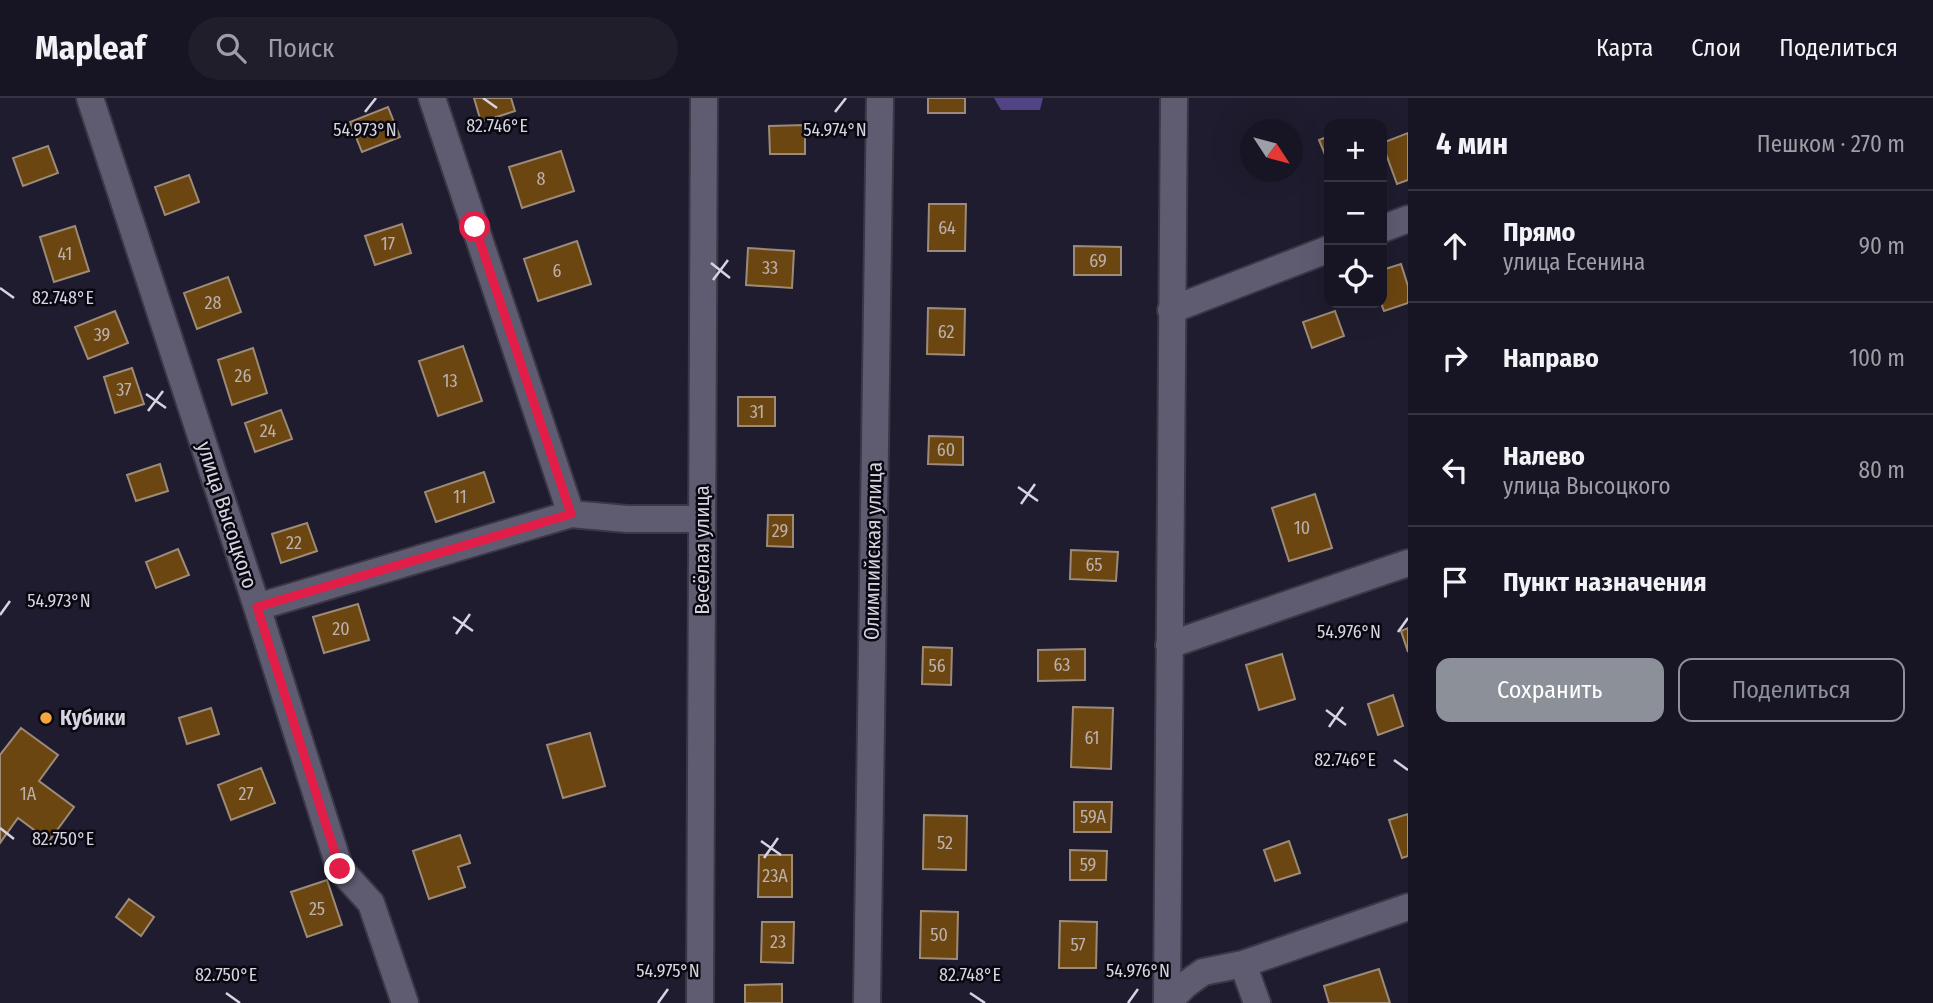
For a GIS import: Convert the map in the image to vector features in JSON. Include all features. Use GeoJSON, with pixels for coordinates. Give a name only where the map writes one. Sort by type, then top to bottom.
{"type":"FeatureCollection","features":[{"type":"Feature","properties":{"kind":"street","name":"улица Высоцкого"},"geometry":{"type":"LineString","coordinates":[[90,98],[340,869],[371,903],[405,1003]]}},
{"type":"Feature","properties":{"kind":"street"},"geometry":{"type":"LineString","coordinates":[[432,98],[571,514]]}},
{"type":"Feature","properties":{"kind":"street","name":"Весёлая улица"},"geometry":{"type":"LineString","coordinates":[[700,1003],[704,98]]}},
{"type":"Feature","properties":{"kind":"street","name":"Олимпийская улица"},"geometry":{"type":"LineString","coordinates":[[867,1003],[880,98]]}},
{"type":"Feature","properties":{"kind":"street"},"geometry":{"type":"LineString","coordinates":[[1167,1003],[1174,98]]}},
{"type":"Feature","properties":{"kind":"street"},"geometry":{"type":"LineString","coordinates":[[1387,227],[1408,219]]}},
{"type":"Feature","properties":{"kind":"street"},"geometry":{"type":"LineString","coordinates":[[1171,310],[1324,251]]}},
{"type":"Feature","properties":{"kind":"street"},"geometry":{"type":"LineString","coordinates":[[257,607],[571,514],[627,519],[702,519]]}},
{"type":"Feature","properties":{"kind":"street"},"geometry":{"type":"LineString","coordinates":[[1169,645],[1408,563]]}},
{"type":"Feature","properties":{"kind":"street"},"geometry":{"type":"LineString","coordinates":[[1167,1003],[1203,972],[1243,964],[1408,907]]}},
{"type":"Feature","properties":{"kind":"street"},"geometry":{"type":"LineString","coordinates":[[1243,964],[1257,1003]]}},
{"type":"Feature","properties":{"kind":"shaded area"},"geometry":{"type":"Polygon","coordinates":[[[994,98],[1043,98],[1040,110],[1001,110],[994,98]]]}},
{"type":"Feature","properties":{"kind":"building"},"geometry":{"type":"Polygon","coordinates":[[[474,98],[511,98],[515,111],[481,122],[474,98]]]}},
{"type":"Feature","properties":{"kind":"building"},"geometry":{"type":"Polygon","coordinates":[[[928,98],[965,98],[965,113],[928,113],[928,98]]]}},
{"type":"Feature","properties":{"kind":"building"},"geometry":{"type":"Polygon","coordinates":[[[388,107],[400,137],[362,152],[350,122],[388,107]]]}},
{"type":"Feature","properties":{"kind":"building"},"geometry":{"type":"Polygon","coordinates":[[[805,125],[805,154],[770,154],[769,126],[805,125]]]}},
{"type":"Feature","properties":{"kind":"building"},"geometry":{"type":"Polygon","coordinates":[[[1408,133],[1408,180],[1397,184],[1387,157],[1387,141],[1408,133]]]}},
{"type":"Feature","properties":{"kind":"building"},"geometry":{"type":"Polygon","coordinates":[[[1324,138],[1324,152],[1319,140],[1324,138]]]}},
{"type":"Feature","properties":{"kind":"building"},"geometry":{"type":"Polygon","coordinates":[[[48,146],[58,173],[23,186],[13,158],[48,146]]]}},
{"type":"Feature","properties":{"kind":"building"},"geometry":{"type":"Polygon","coordinates":[[[561,151],[574,191],[522,208],[509,167],[561,151]]]}},
{"type":"Feature","properties":{"kind":"building"},"geometry":{"type":"Polygon","coordinates":[[[189,175],[199,202],[165,215],[155,187],[189,175]]]}},
{"type":"Feature","properties":{"kind":"building"},"geometry":{"type":"Polygon","coordinates":[[[929,204],[966,204],[965,251],[928,251],[929,204]]]}},
{"type":"Feature","properties":{"kind":"building"},"geometry":{"type":"Polygon","coordinates":[[[402,224],[411,253],[375,265],[365,236],[402,224]]]}},
{"type":"Feature","properties":{"kind":"building"},"geometry":{"type":"Polygon","coordinates":[[[75,226],[89,271],[54,282],[40,237],[75,226]]]}},
{"type":"Feature","properties":{"kind":"building"},"geometry":{"type":"Polygon","coordinates":[[[577,241],[591,284],[538,301],[524,259],[577,241]]]}},
{"type":"Feature","properties":{"kind":"building"},"geometry":{"type":"Polygon","coordinates":[[[1074,246],[1121,247],[1121,275],[1074,275],[1074,246]]]}},
{"type":"Feature","properties":{"kind":"building"},"geometry":{"type":"Polygon","coordinates":[[[748,248],[794,251],[792,288],[746,285],[748,248]]]}},
{"type":"Feature","properties":{"kind":"building"},"geometry":{"type":"Polygon","coordinates":[[[1401,264],[1408,286],[1408,303],[1384,311],[1383,308],[1387,308],[1387,268],[1401,264]]]}},
{"type":"Feature","properties":{"kind":"building"},"geometry":{"type":"Polygon","coordinates":[[[228,277],[241,312],[197,329],[184,293],[228,277]]]}},
{"type":"Feature","properties":{"kind":"building"},"geometry":{"type":"Polygon","coordinates":[[[928,308],[965,309],[964,355],[927,354],[928,308]]]}},
{"type":"Feature","properties":{"kind":"building"},"geometry":{"type":"Polygon","coordinates":[[[115,311],[128,343],[88,359],[75,327],[115,311]]]}},
{"type":"Feature","properties":{"kind":"building"},"geometry":{"type":"Polygon","coordinates":[[[1335,311],[1344,336],[1312,348],[1303,322],[1335,311]]]}},
{"type":"Feature","properties":{"kind":"building"},"geometry":{"type":"Polygon","coordinates":[[[463,346],[482,401],[438,416],[419,361],[463,346]]]}},
{"type":"Feature","properties":{"kind":"building"},"geometry":{"type":"Polygon","coordinates":[[[253,348],[267,393],[232,405],[218,360],[253,348]]]}},
{"type":"Feature","properties":{"kind":"building"},"geometry":{"type":"Polygon","coordinates":[[[132,368],[144,404],[115,413],[104,377],[132,368]]]}},
{"type":"Feature","properties":{"kind":"building"},"geometry":{"type":"Polygon","coordinates":[[[738,397],[775,397],[775,426],[738,426],[738,397]]]}},
{"type":"Feature","properties":{"kind":"building"},"geometry":{"type":"Polygon","coordinates":[[[281,410],[292,439],[255,452],[245,423],[281,410]]]}},
{"type":"Feature","properties":{"kind":"building"},"geometry":{"type":"Polygon","coordinates":[[[929,436],[963,437],[963,465],[928,464],[929,436]]]}},
{"type":"Feature","properties":{"kind":"building"},"geometry":{"type":"Polygon","coordinates":[[[160,464],[168,491],[136,501],[127,475],[160,464]]]}},
{"type":"Feature","properties":{"kind":"building"},"geometry":{"type":"Polygon","coordinates":[[[484,472],[494,502],[436,522],[425,492],[484,472]]]}},
{"type":"Feature","properties":{"kind":"building"},"geometry":{"type":"Polygon","coordinates":[[[1315,494],[1332,548],[1289,561],[1272,508],[1315,494]]]}},
{"type":"Feature","properties":{"kind":"building"},"geometry":{"type":"Polygon","coordinates":[[[768,515],[793,515],[793,547],[767,546],[768,515]]]}},
{"type":"Feature","properties":{"kind":"building"},"geometry":{"type":"Polygon","coordinates":[[[307,523],[317,551],[281,563],[272,534],[307,523]]]}},
{"type":"Feature","properties":{"kind":"building"},"geometry":{"type":"Polygon","coordinates":[[[178,549],[189,575],[156,588],[146,562],[178,549]]]}},
{"type":"Feature","properties":{"kind":"building"},"geometry":{"type":"Polygon","coordinates":[[[1071,550],[1118,552],[1116,581],[1070,579],[1071,550]]]}},
{"type":"Feature","properties":{"kind":"building"},"geometry":{"type":"Polygon","coordinates":[[[358,604],[369,640],[324,653],[313,617],[358,604]]]}},
{"type":"Feature","properties":{"kind":"building"},"geometry":{"type":"Polygon","coordinates":[[[1408,628],[1408,652],[1401,631],[1408,628]]]}},
{"type":"Feature","properties":{"kind":"building"},"geometry":{"type":"Polygon","coordinates":[[[923,647],[952,648],[951,685],[922,684],[923,647]]]}},
{"type":"Feature","properties":{"kind":"building"},"geometry":{"type":"Polygon","coordinates":[[[1085,649],[1085,680],[1038,681],[1038,650],[1085,649]]]}},
{"type":"Feature","properties":{"kind":"building"},"geometry":{"type":"Polygon","coordinates":[[[1282,654],[1295,699],[1259,710],[1246,665],[1282,654]]]}},
{"type":"Feature","properties":{"kind":"building"},"geometry":{"type":"Polygon","coordinates":[[[1393,695],[1403,726],[1378,735],[1368,704],[1393,695]]]}},
{"type":"Feature","properties":{"kind":"building"},"geometry":{"type":"Polygon","coordinates":[[[1073,707],[1113,708],[1111,769],[1071,767],[1073,707]]]}},
{"type":"Feature","properties":{"kind":"building"},"geometry":{"type":"Polygon","coordinates":[[[211,708],[219,734],[187,744],[179,718],[211,708]]]}},
{"type":"Feature","properties":{"kind":"building"},"geometry":{"type":"Polygon","coordinates":[[[21,728],[58,755],[39,781],[74,807],[49,841],[18,818],[0,843],[0,755],[21,728]]]}},
{"type":"Feature","properties":{"kind":"building"},"geometry":{"type":"Polygon","coordinates":[[[590,733],[605,786],[563,798],[547,745],[590,733]]]}},
{"type":"Feature","properties":{"kind":"building"},"geometry":{"type":"Polygon","coordinates":[[[261,768],[275,803],[231,820],[218,785],[261,768]]]}},
{"type":"Feature","properties":{"kind":"building"},"geometry":{"type":"Polygon","coordinates":[[[1074,802],[1112,802],[1111,832],[1074,832],[1074,802]]]}},
{"type":"Feature","properties":{"kind":"building"},"geometry":{"type":"Polygon","coordinates":[[[1408,814],[1408,856],[1402,858],[1389,820],[1408,814]]]}},
{"type":"Feature","properties":{"kind":"building"},"geometry":{"type":"Polygon","coordinates":[[[924,815],[967,816],[966,870],[923,869],[924,815]]]}},
{"type":"Feature","properties":{"kind":"building"},"geometry":{"type":"Polygon","coordinates":[[[460,835],[470,863],[458,867],[465,887],[429,899],[413,851],[460,835]]]}},
{"type":"Feature","properties":{"kind":"building"},"geometry":{"type":"Polygon","coordinates":[[[1289,841],[1300,873],[1275,881],[1264,850],[1289,841]]]}},
{"type":"Feature","properties":{"kind":"building"},"geometry":{"type":"Polygon","coordinates":[[[1070,850],[1107,851],[1106,880],[1070,880],[1070,850]]]}},
{"type":"Feature","properties":{"kind":"building"},"geometry":{"type":"Polygon","coordinates":[[[759,855],[792,855],[792,897],[758,897],[759,855]]]}},
{"type":"Feature","properties":{"kind":"building"},"geometry":{"type":"Polygon","coordinates":[[[327,880],[342,925],[307,937],[291,892],[327,880]]]}},
{"type":"Feature","properties":{"kind":"building"},"geometry":{"type":"Polygon","coordinates":[[[129,899],[154,917],[141,936],[116,917],[129,899]]]}},
{"type":"Feature","properties":{"kind":"building"},"geometry":{"type":"Polygon","coordinates":[[[921,911],[958,912],[957,959],[920,958],[921,911]]]}},
{"type":"Feature","properties":{"kind":"building"},"geometry":{"type":"Polygon","coordinates":[[[1060,921],[1097,922],[1096,968],[1059,968],[1060,921]]]}},
{"type":"Feature","properties":{"kind":"building"},"geometry":{"type":"Polygon","coordinates":[[[762,922],[794,922],[793,963],[761,962],[762,922]]]}},
{"type":"Feature","properties":{"kind":"building"},"geometry":{"type":"Polygon","coordinates":[[[1379,969],[1390,1003],[1329,1003],[1324,986],[1379,969]]]}},
{"type":"Feature","properties":{"kind":"building"},"geometry":{"type":"Polygon","coordinates":[[[782,984],[782,1003],[745,1003],[745,985],[782,984]]]}},
{"type":"Feature","properties":{"kind":"place","name":"Кубики"},"geometry":{"type":"Point","coordinates":[46,718]}},
{"type":"Feature","properties":{"kind":"route"},"geometry":{"type":"LineString","coordinates":[[340,869],[257,607],[571,514],[475,227]]}}]}
